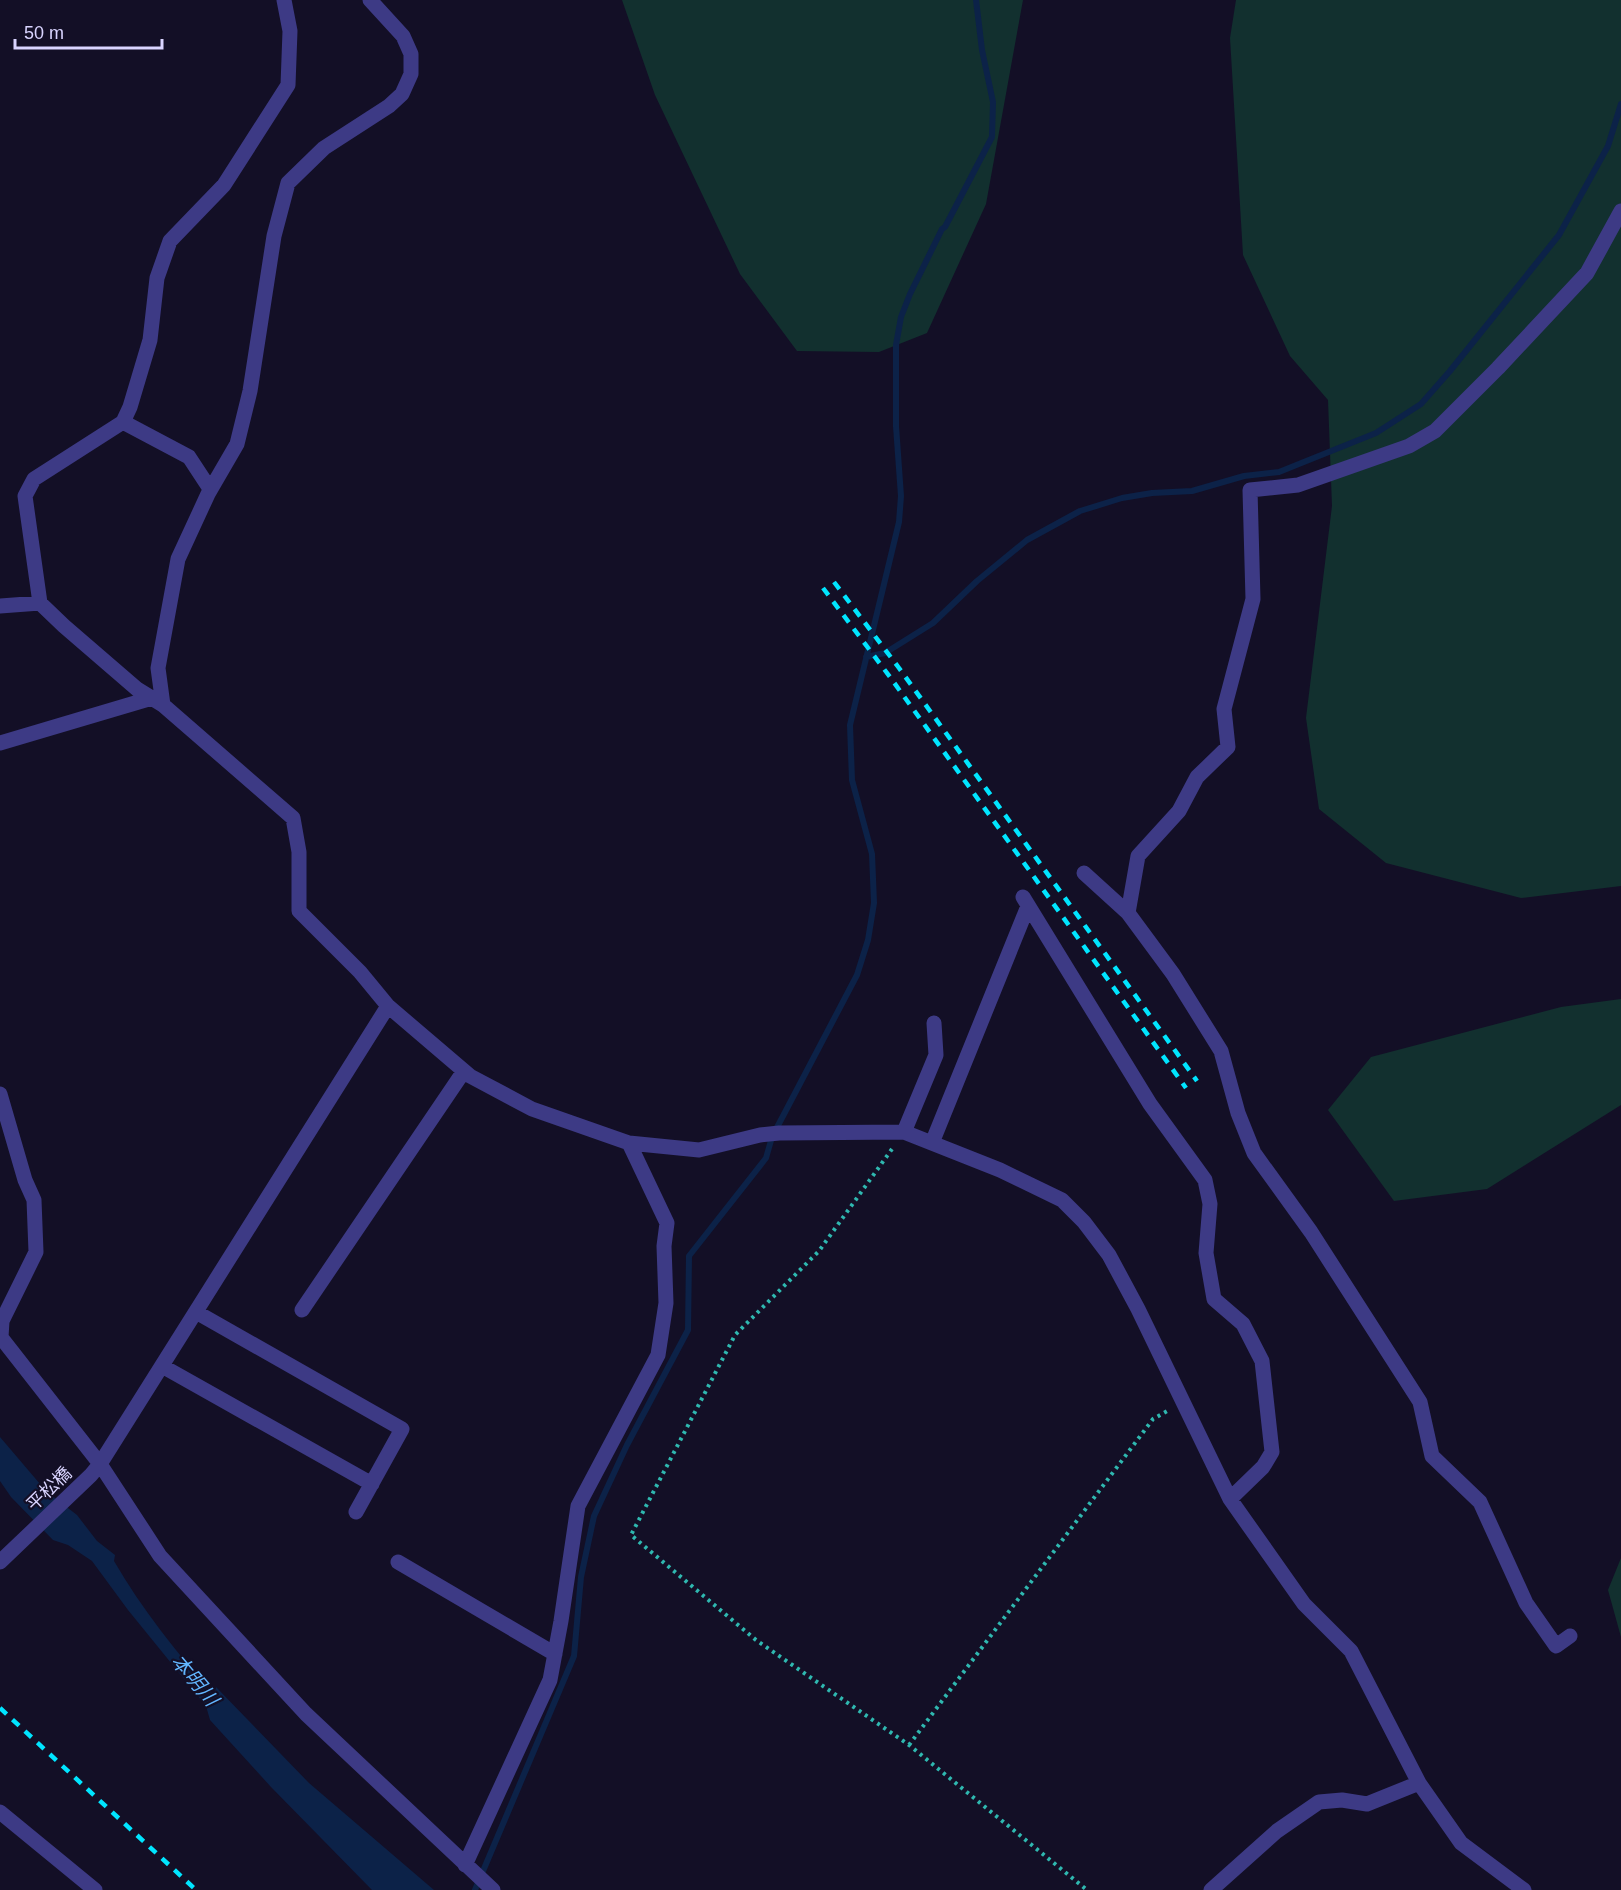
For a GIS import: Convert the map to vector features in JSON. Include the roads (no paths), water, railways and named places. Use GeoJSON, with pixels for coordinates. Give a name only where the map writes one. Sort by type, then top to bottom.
{"type":"FeatureCollection","features":[{"type":"Feature","properties":{"kind":"street"},"geometry":{"type":"LineString","coordinates":[[284,0],[290,31],[288,85],[224,185],[170,241],[158,278],[150,340],[130,407],[123,422],[34,479],[25,496],[40,603],[100,658],[157,701],[292,818],[299,852],[299,911],[360,972],[388,1006],[470,1076],[532,1109],[629,1143],[699,1150],[760,1135],[779,1133],[904,1132],[1000,1170],[1062,1200],[1109,1256],[1184,1401],[1230,1499],[1304,1604],[1351,1652],[1419,1783],[1461,1843],[1524,1890]]}},
{"type":"Feature","properties":{"kind":"street"},"geometry":{"type":"LineString","coordinates":[[157,701],[158,668],[178,559],[210,489],[237,444],[250,391],[274,236],[288,183],[324,148],[389,106],[402,94],[411,74],[411,54],[403,36],[370,0]]}},
{"type":"Feature","properties":{"kind":"street"},"geometry":{"type":"LineString","coordinates":[[1128,913],[1138,856],[1179,812],[1197,777],[1228,747],[1224,710],[1253,599],[1250,490],[1298,485],[1409,446],[1435,431],[1587,273],[1621,212]]}},
{"type":"Feature","properties":{"kind":"street"},"geometry":{"type":"LineString","coordinates":[[123,422],[189,457],[210,489]]}},
{"type":"Feature","properties":{"kind":"street"},"geometry":{"type":"LineString","coordinates":[[0,606],[40,603]]}},
{"type":"Feature","properties":{"kind":"street"},"geometry":{"type":"LineString","coordinates":[[0,743],[157,701]]}},
{"type":"Feature","properties":{"kind":"street"},"geometry":{"type":"LineString","coordinates":[[1084,873],[1128,913],[1173,975],[1221,1051],[1238,1113],[1254,1153],[1311,1232],[1420,1402],[1432,1456],[1480,1502],[1526,1604],[1556,1646],[1570,1636]]}},
{"type":"Feature","properties":{"kind":"street"},"geometry":{"type":"LineString","coordinates":[[932,1143],[1026,901],[1150,1104],[1205,1180],[1210,1204],[1206,1253],[1214,1299],[1243,1324],[1262,1361],[1272,1452],[1263,1467],[1230,1499]]}},
{"type":"Feature","properties":{"kind":"street","name":"平松橋"},"geometry":{"type":"LineString","coordinates":[[4,1559],[96,1469],[388,1006]]}},
{"type":"Feature","properties":{"kind":"street"},"geometry":{"type":"LineString","coordinates":[[904,1132],[936,1055],[934,1023]]}},
{"type":"Feature","properties":{"kind":"street"},"geometry":{"type":"LineString","coordinates":[[303,1310],[464,1071]]}},
{"type":"Feature","properties":{"kind":"street"},"geometry":{"type":"LineString","coordinates":[[0,1094],[25,1180],[34,1200],[36,1252],[2,1320],[0,1336],[160,1556],[306,1714],[492,1889]]}},
{"type":"Feature","properties":{"kind":"street"},"geometry":{"type":"LineString","coordinates":[[468,1867],[550,1680],[579,1506],[658,1355],[666,1303],[664,1246],[667,1223],[629,1143]]}},
{"type":"Feature","properties":{"kind":"street"},"geometry":{"type":"LineString","coordinates":[[195,1312],[402,1429],[356,1512]]}},
{"type":"Feature","properties":{"kind":"street"},"geometry":{"type":"LineString","coordinates":[[162,1366],[372,1484]]}},
{"type":"Feature","properties":{"kind":"street"},"geometry":{"type":"LineString","coordinates":[[398,1562],[555,1654]]}},
{"type":"Feature","properties":{"kind":"street"},"geometry":{"type":"LineString","coordinates":[[1211,1890],[1277,1831],[1319,1802],[1342,1800],[1367,1804],[1419,1783]]}},
{"type":"Feature","properties":{"kind":"street"},"geometry":{"type":"LineString","coordinates":[[0,1812],[95,1890]]}},
{"type":"Feature","properties":{"kind":"water","name":"本明川"},"geometry":{"type":"Polygon","coordinates":[[[0,1437],[46,1491],[77,1515],[97,1541],[115,1555],[114,1561],[148,1613],[213,1694],[216,1687],[309,1783],[434,1890],[372,1890],[271,1787],[210,1720],[206,1706],[128,1610],[92,1561],[68,1545],[53,1540],[11,1497],[0,1481],[0,1437]]]}},
{"type":"Feature","properties":{"kind":"waterway"},"geometry":{"type":"LineString","coordinates":[[475,1890],[574,1656],[581,1577],[594,1516],[627,1445],[688,1330],[689,1256],[766,1158],[772,1137],[857,975],[868,940],[874,903],[872,854],[852,780],[850,725],[899,522],[901,496],[896,426],[896,345],[901,317],[942,229],[992,137],[993,102],[982,50],[976,0]]}},
{"type":"Feature","properties":{"kind":"waterway"},"geometry":{"type":"LineString","coordinates":[[866,657],[885,653],[933,623],[977,581],[1027,540],[1080,511],[1122,498],[1152,493],[1192,491],[1244,476],[1279,472],[1376,433],[1421,404],[1559,235],[1608,146],[1621,104]]}},
{"type":"Feature","properties":{"kind":"railway"},"geometry":{"type":"LineString","coordinates":[[834,582],[899,668],[1197,1081]]}},
{"type":"Feature","properties":{"kind":"railway"},"geometry":{"type":"LineString","coordinates":[[823,588],[890,677],[1186,1088]]}},
{"type":"Feature","properties":{"kind":"railway"},"geometry":{"type":"LineString","coordinates":[[0,1708],[196,1890]]}}]}
